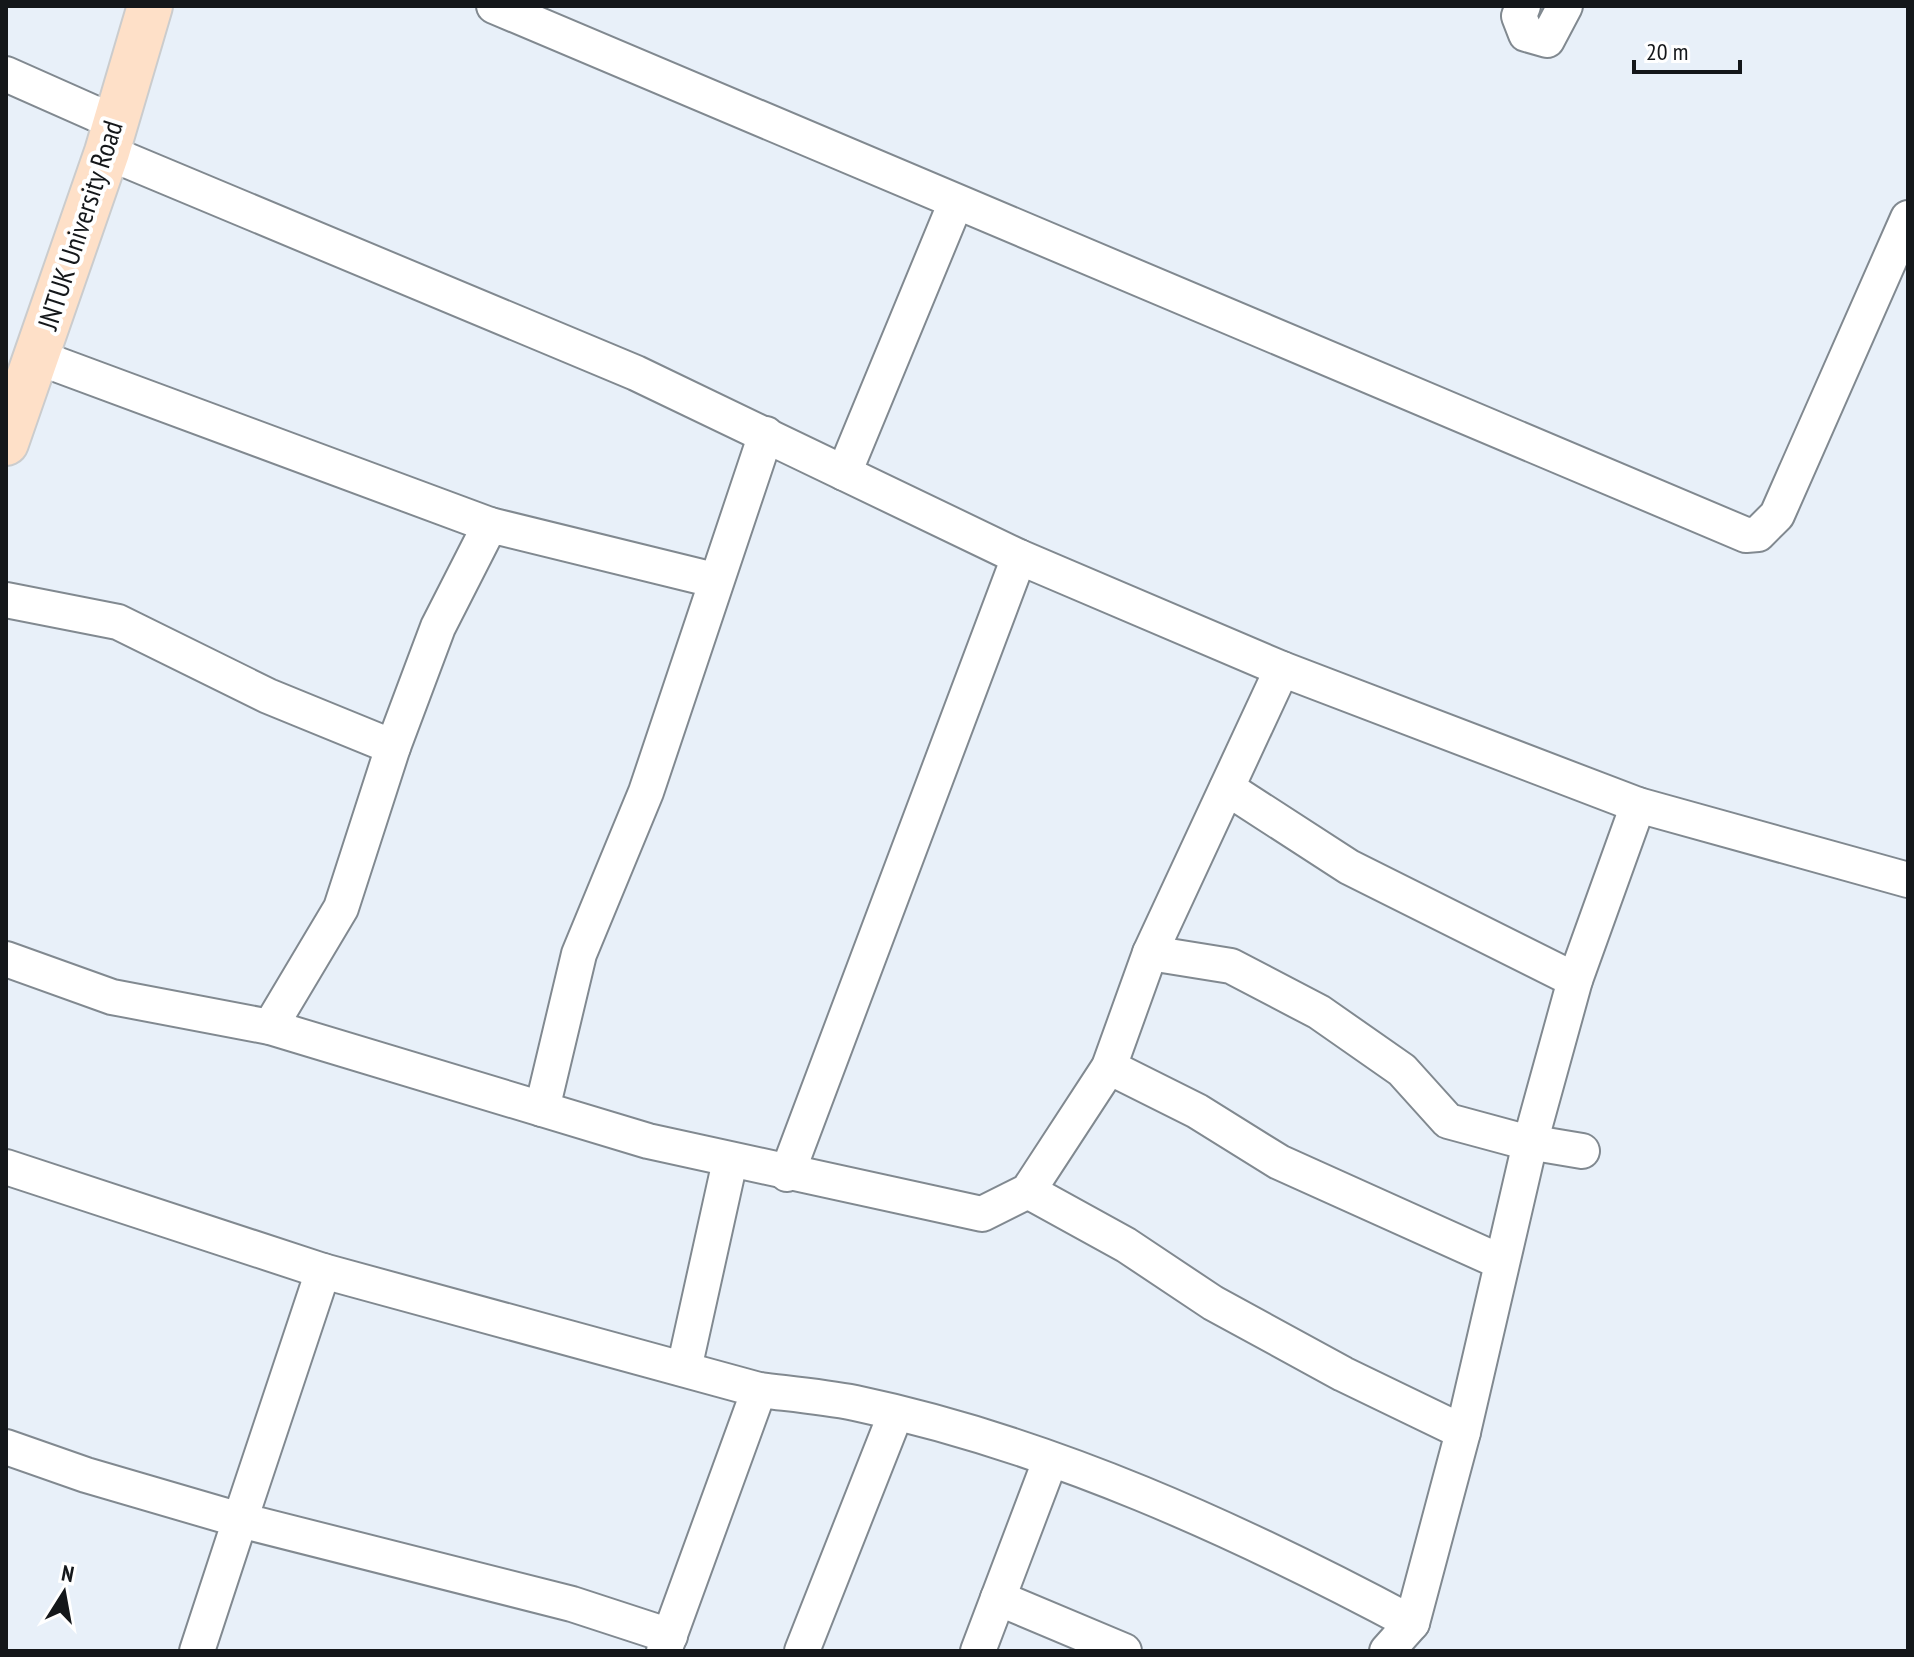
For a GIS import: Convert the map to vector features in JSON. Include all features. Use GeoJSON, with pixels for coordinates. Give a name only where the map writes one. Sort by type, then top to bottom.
{"type":"FeatureCollection","features":[{"type":"Feature","properties":{"kind":"main road","name":"JNTUK University Road"},"geometry":{"type":"LineString","coordinates":[[7,433],[37,357],[150,6]]}},
{"type":"Feature","properties":{"kind":"street"},"geometry":{"type":"LineString","coordinates":[[494,6],[1746,535],[1758,534],[1777,515],[1908,218]]}},
{"type":"Feature","properties":{"kind":"street"},"geometry":{"type":"LineString","coordinates":[[1523,6],[1519,16],[1526,34],[1547,40],[1565,6]]}},
{"type":"Feature","properties":{"kind":"street"},"geometry":{"type":"LineString","coordinates":[[6,74],[110,137],[636,373],[1019,557],[1282,669],[1638,805],[1908,880]]}},
{"type":"Feature","properties":{"kind":"street"},"geometry":{"type":"LineString","coordinates":[[844,473],[956,202]]}},
{"type":"Feature","properties":{"kind":"street"},"geometry":{"type":"LineString","coordinates":[[37,357],[490,525],[714,580]]}},
{"type":"Feature","properties":{"kind":"street"},"geometry":{"type":"LineString","coordinates":[[542,1109],[579,954],[646,792],[714,580],[766,434]]}},
{"type":"Feature","properties":{"kind":"street"},"geometry":{"type":"LineString","coordinates":[[270,1027],[341,908],[393,747],[438,627],[490,525]]}},
{"type":"Feature","properties":{"kind":"street"},"geometry":{"type":"LineString","coordinates":[[787,1174],[1019,557]]}},
{"type":"Feature","properties":{"kind":"street"},"geometry":{"type":"LineString","coordinates":[[6,600],[118,622],[268,696],[393,747]]}},
{"type":"Feature","properties":{"kind":"street"},"geometry":{"type":"LineString","coordinates":[[6,959],[112,997],[270,1027],[542,1109],[730,1161],[982,1214],[1028,1191],[1109,1067],[1150,953],[1282,669]]}},
{"type":"Feature","properties":{"kind":"street"},"geometry":{"type":"LineString","coordinates":[[1227,788],[1349,867],[1575,980]]}},
{"type":"Feature","properties":{"kind":"street"},"geometry":{"type":"LineString","coordinates":[[1387,1651],[1412,1623],[1463,1432],[1530,1143],[1575,980],[1638,805]]}},
{"type":"Feature","properties":{"kind":"street"},"geometry":{"type":"LineString","coordinates":[[1150,953],[1231,966],[1319,1012],[1402,1070],[1448,1121],[1530,1143],[1582,1151]]}},
{"type":"Feature","properties":{"kind":"street"},"geometry":{"type":"LineString","coordinates":[[1109,1067],[1197,1111],[1279,1162],[1501,1262]]}},
{"type":"Feature","properties":{"kind":"street"},"geometry":{"type":"LineString","coordinates":[[684,1369],[730,1161]]}},
{"type":"Feature","properties":{"kind":"street"},"geometry":{"type":"LineString","coordinates":[[6,1167],[323,1271],[759,1390],[854,1403],[983,1436],[1285,1555],[1412,1623]]}},
{"type":"Feature","properties":{"kind":"street"},"geometry":{"type":"LineString","coordinates":[[1028,1191],[1126,1245],[1213,1303],[1343,1374],[1463,1432]]}},
{"type":"Feature","properties":{"kind":"street"},"geometry":{"type":"LineString","coordinates":[[197,1651],[323,1271]]}},
{"type":"Feature","properties":{"kind":"street"},"geometry":{"type":"LineString","coordinates":[[6,1447],[86,1475],[240,1520],[572,1604],[667,1644],[759,1390]]}},
{"type":"Feature","properties":{"kind":"street"},"geometry":{"type":"LineString","coordinates":[[802,1651],[896,1413]]}},
{"type":"Feature","properties":{"kind":"street"},"geometry":{"type":"LineString","coordinates":[[978,1651],[1050,1461]]}},
{"type":"Feature","properties":{"kind":"street"},"geometry":{"type":"LineString","coordinates":[[998,1598],[1124,1651]]}}]}
